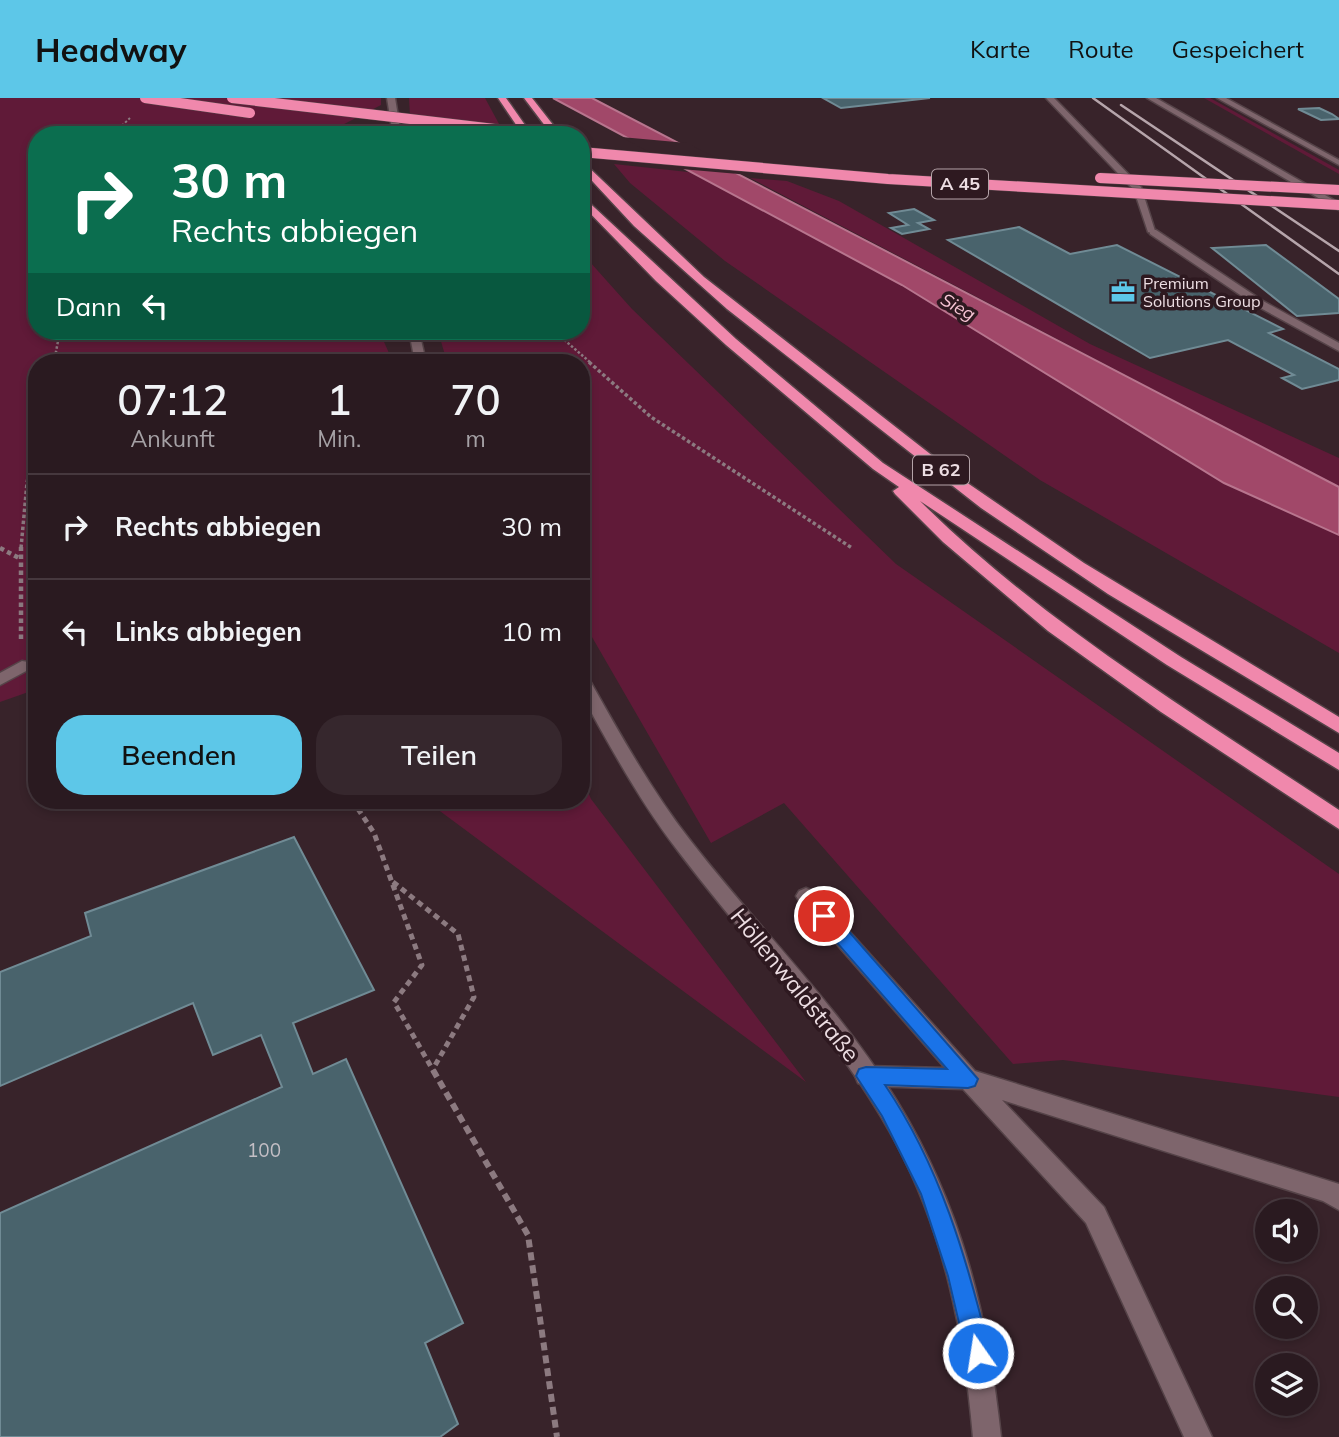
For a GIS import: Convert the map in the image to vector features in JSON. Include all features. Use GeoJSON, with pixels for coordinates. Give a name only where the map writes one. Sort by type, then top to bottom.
{"type":"FeatureCollection","features":[{"type":"Feature","properties":{"kind":"highway"},"geometry":{"type":"LineString","coordinates":[[145,98],[261,115]]}},
{"type":"Feature","properties":{"kind":"highway"},"geometry":{"type":"LineString","coordinates":[[232,98],[482,126]]}},
{"type":"Feature","properties":{"kind":"highway"},"geometry":{"type":"LineString","coordinates":[[502,98],[522,126]]}},
{"type":"Feature","properties":{"kind":"highway"},"geometry":{"type":"LineString","coordinates":[[528,98],[547,126]]}},
{"type":"Feature","properties":{"kind":"highway","name":"A 45"},"geometry":{"type":"LineString","coordinates":[[590,153],[902,180],[1339,207]]}},
{"type":"Feature","properties":{"kind":"highway","name":"B 62"},"geometry":{"type":"LineString","coordinates":[[590,173],[633,218],[693,274],[768,337],[921,455],[1041,543],[1339,726]]}},
{"type":"Feature","properties":{"kind":"highway"},"geometry":{"type":"LineString","coordinates":[[1087,177],[1339,190]]}},
{"type":"Feature","properties":{"kind":"highway","name":"B 62"},"geometry":{"type":"LineString","coordinates":[[590,207],[660,278],[731,342],[878,466],[1174,661],[1339,763]]}},
{"type":"Feature","properties":{"kind":"highway","name":"B 62"},"geometry":{"type":"LineString","coordinates":[[878,466],[943,536],[1055,627],[1339,821]]}},
{"type":"Feature","properties":{"kind":"street"},"geometry":{"type":"LineString","coordinates":[[391,98],[396,126]]}},
{"type":"Feature","properties":{"kind":"street"},"geometry":{"type":"LineString","coordinates":[[1050,98],[1138,189],[1153,232],[1259,303],[1339,348]]}},
{"type":"Feature","properties":{"kind":"street"},"geometry":{"type":"LineString","coordinates":[[1151,98],[1339,207]]}},
{"type":"Feature","properties":{"kind":"street"},"geometry":{"type":"LineString","coordinates":[[1221,98],[1339,163]]}},
{"type":"Feature","properties":{"kind":"street"},"geometry":{"type":"LineString","coordinates":[[0,680],[22,666]]}},
{"type":"Feature","properties":{"kind":"street","name":"Höllenwaldstraße"},"geometry":{"type":"LineString","coordinates":[[590,695],[640,784],[683,845],[785,968],[890,1110],[931,1191],[956,1264],[978,1353],[987,1437]]}},
{"type":"Feature","properties":{"kind":"street"},"geometry":{"type":"LineString","coordinates":[[806,896],[968,1079],[1095,1215],[1198,1437]]}},
{"type":"Feature","properties":{"kind":"street"},"geometry":{"type":"LineString","coordinates":[[866,1076],[968,1079],[1330,1192],[1339,1198]]}},
{"type":"Feature","properties":{"kind":"path"},"geometry":{"type":"LineString","coordinates":[[564,340],[580,354]]}},
{"type":"Feature","properties":{"kind":"path"},"geometry":{"type":"LineString","coordinates":[[590,363],[652,417],[852,548]]}},
{"type":"Feature","properties":{"kind":"path"},"geometry":{"type":"LineString","coordinates":[[22,666],[19,558],[28,468]]}},
{"type":"Feature","properties":{"kind":"path"},"geometry":{"type":"LineString","coordinates":[[0,548],[19,558]]}},
{"type":"Feature","properties":{"kind":"path"},"geometry":{"type":"LineString","coordinates":[[361,809],[392,881],[408,940],[422,965],[394,1002],[528,1234],[557,1437]]}},
{"type":"Feature","properties":{"kind":"path"},"geometry":{"type":"LineString","coordinates":[[392,881],[458,934],[474,997],[433,1069]]}},
{"type":"Feature","properties":{"kind":"shaded area"},"geometry":{"type":"Polygon","coordinates":[[[0,98],[381,98],[381,105],[340,126],[28,126],[28,340],[383,340],[389,354],[28,354],[28,692],[0,702],[0,98]]]}},
{"type":"Feature","properties":{"kind":"shaded area"},"geometry":{"type":"Polygon","coordinates":[[[409,98],[485,98],[500,126],[411,126],[409,98]]]}},
{"type":"Feature","properties":{"kind":"shaded area"},"geometry":{"type":"Polygon","coordinates":[[[1204,98],[1210,98],[1339,170],[1339,174],[1204,98]]]}},
{"type":"Feature","properties":{"kind":"shaded area"},"geometry":{"type":"Polygon","coordinates":[[[614,164],[697,173],[902,285],[1224,483],[1339,535],[1339,653],[1040,480],[725,261],[630,183],[614,164]]]}},
{"type":"Feature","properties":{"kind":"shaded area"},"geometry":{"type":"Polygon","coordinates":[[[750,178],[787,181],[839,201],[1090,344],[1339,458],[1339,487],[750,178]]]}},
{"type":"Feature","properties":{"kind":"shaded area"},"geometry":{"type":"Polygon","coordinates":[[[590,262],[632,309],[896,564],[1339,874],[1339,1097],[1063,1060],[1013,1064],[784,803],[711,843],[590,634],[590,354],[445,354],[441,340],[590,340],[590,262]]]}},
{"type":"Feature","properties":{"kind":"shaded area"},"geometry":{"type":"Polygon","coordinates":[[[590,797],[806,1082],[437,809],[590,809],[590,797]]]}},
{"type":"Feature","properties":{"kind":"water","name":"Sieg"},"geometry":{"type":"Polygon","coordinates":[[[553,98],[592,98],[1339,487],[1339,535],[1224,483],[902,285],[553,98]]]}},
{"type":"Feature","properties":{"kind":"pier"},"geometry":{"type":"Polygon","coordinates":[[[621,137],[687,143],[750,175],[681,169],[621,137]]]}},
{"type":"Feature","properties":{"kind":"building"},"geometry":{"type":"Polygon","coordinates":[[[823,98],[930,98],[841,108],[823,98]]]}},
{"type":"Feature","properties":{"kind":"building"},"geometry":{"type":"Polygon","coordinates":[[[1319,108],[1339,119],[1321,120],[1298,109],[1319,108]]]}},
{"type":"Feature","properties":{"kind":"building"},"geometry":{"type":"Polygon","coordinates":[[[914,209],[934,220],[918,223],[929,229],[902,234],[891,228],[908,225],[889,213],[914,209]]]}},
{"type":"Feature","properties":{"kind":"building","name":"Premium Solutions Group"},"geometry":{"type":"Polygon","coordinates":[[[1019,227],[1070,254],[1117,245],[1283,329],[1269,333],[1339,369],[1339,380],[1302,389],[1282,378],[1294,375],[1228,340],[1150,358],[948,240],[1019,227]]]}},
{"type":"Feature","properties":{"kind":"building"},"geometry":{"type":"Polygon","coordinates":[[[1266,245],[1339,299],[1339,313],[1297,316],[1212,248],[1266,245]]]}},
{"type":"Feature","properties":{"kind":"building"},"geometry":{"type":"Polygon","coordinates":[[[294,837],[374,990],[293,1023],[313,1074],[346,1059],[463,1323],[425,1343],[458,1424],[440,1437],[0,1437],[0,1213],[282,1087],[261,1035],[213,1055],[193,1003],[0,1086],[0,972],[91,936],[85,913],[294,837]]]}},
{"type":"Feature","properties":{"kind":"railway"},"geometry":{"type":"LineString","coordinates":[[1093,98],[1339,274]]}},
{"type":"Feature","properties":{"kind":"railway"},"geometry":{"type":"LineString","coordinates":[[1121,105],[1339,251]]}},
{"type":"Feature","properties":{"kind":"place","name":"Premium Solutions Group"},"geometry":{"type":"Point","coordinates":[1123,292]}},
{"type":"Feature","properties":{"kind":"route"},"geometry":{"type":"LineString","coordinates":[[824,916],[968,1079],[866,1076],[890,1110],[931,1191],[960,1276],[978,1353]]}}]}
